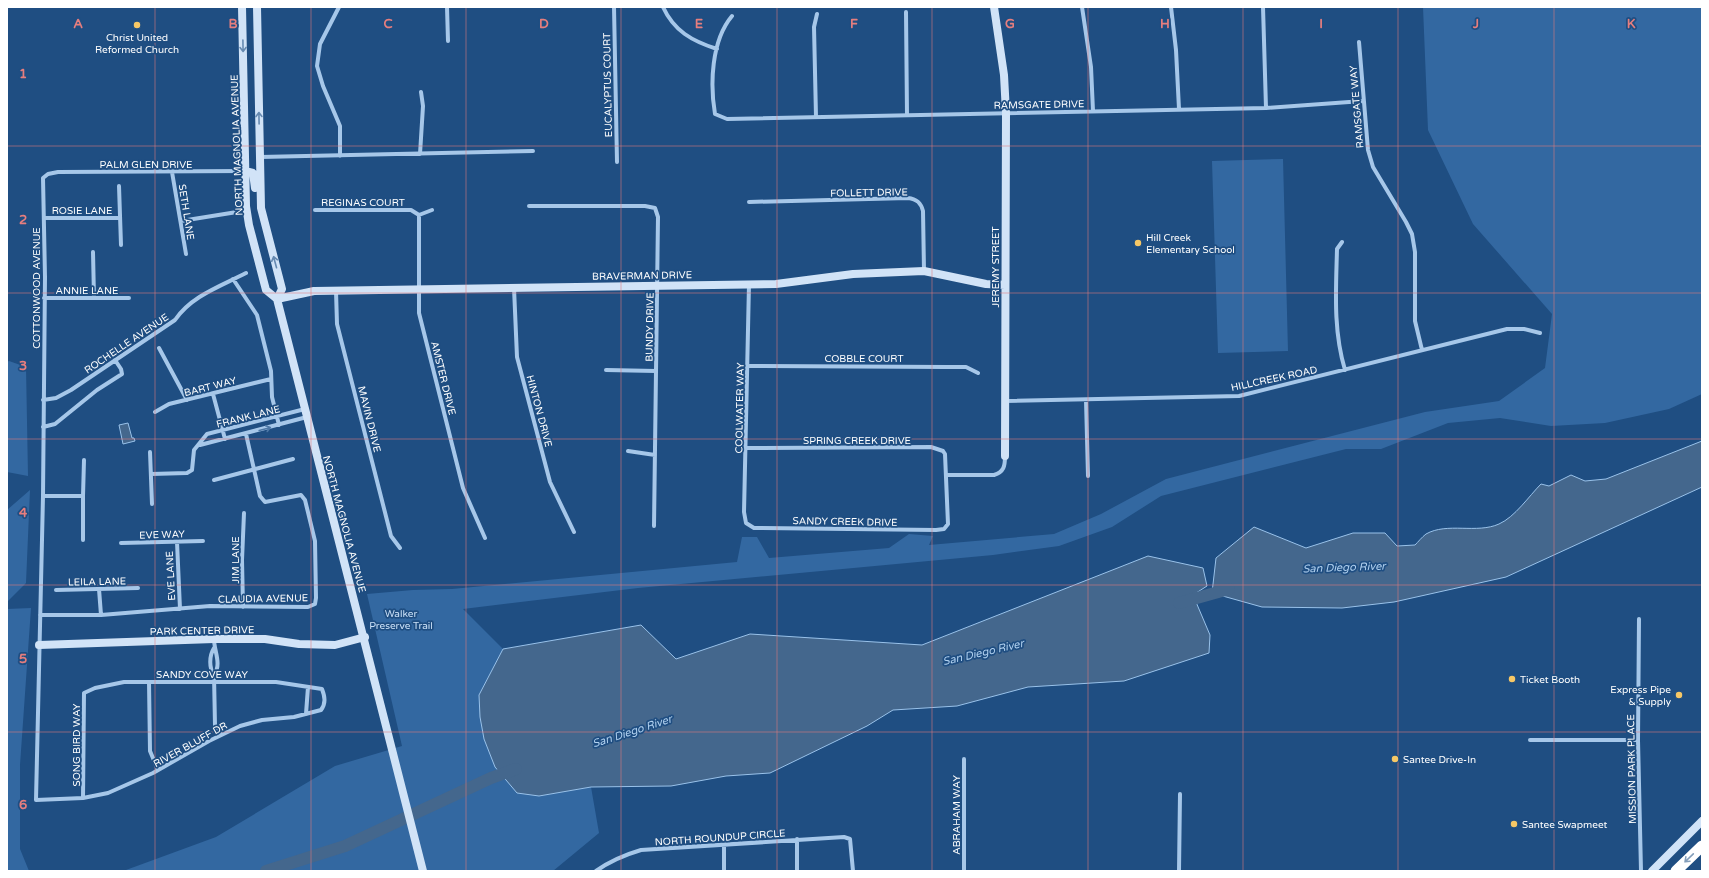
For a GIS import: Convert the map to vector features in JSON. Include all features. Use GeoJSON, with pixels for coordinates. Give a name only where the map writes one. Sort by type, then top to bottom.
{"type":"FeatureCollection","features":[{"type":"Feature","properties":{"kind":"highway"},"geometry":{"type":"LineString","coordinates":[[1676,871],[1702,846]]}},
{"type":"Feature","properties":{"kind":"street","name":"NORTH MAGNOLIA AVENUE"},"geometry":{"type":"LineString","coordinates":[[242,7],[246,206],[258,262],[266,290],[277,299],[315,454],[389,733],[423,871]]}},
{"type":"Feature","properties":{"kind":"street","name":"NORTH MAGNOLIA AVENUE"},"geometry":{"type":"LineString","coordinates":[[257,7],[259,157],[262,218],[282,289],[277,299]]}},
{"type":"Feature","properties":{"kind":"street"},"geometry":{"type":"LineString","coordinates":[[339,7],[320,44],[317,66],[323,86],[340,126],[340,156]]}},
{"type":"Feature","properties":{"kind":"street"},"geometry":{"type":"LineString","coordinates":[[447,7],[448,41]]}},
{"type":"Feature","properties":{"kind":"street","name":"EUCALYPTUS COURT"},"geometry":{"type":"LineString","coordinates":[[614,7],[617,162]]}},
{"type":"Feature","properties":{"kind":"street"},"geometry":{"type":"LineString","coordinates":[[663,7],[671,21],[687,36],[699,43],[716,49],[732,16]]}},
{"type":"Feature","properties":{"kind":"street","name":"JEREMY STREET"},"geometry":{"type":"LineString","coordinates":[[947,475],[994,475],[1001,473],[1004,468],[1006,113],[1004,75],[994,7]]}},
{"type":"Feature","properties":{"kind":"street"},"geometry":{"type":"LineString","coordinates":[[1082,7],[1091,67],[1093,111]]}},
{"type":"Feature","properties":{"kind":"street"},"geometry":{"type":"LineString","coordinates":[[1171,7],[1176,50],[1178,109]]}},
{"type":"Feature","properties":{"kind":"street"},"geometry":{"type":"LineString","coordinates":[[1263,7],[1266,108]]}},
{"type":"Feature","properties":{"kind":"street"},"geometry":{"type":"LineString","coordinates":[[906,12],[907,115]]}},
{"type":"Feature","properties":{"kind":"street"},"geometry":{"type":"LineString","coordinates":[[816,117],[814,27],[817,14]]}},
{"type":"Feature","properties":{"kind":"street","name":"RAMSGATE WAY"},"geometry":{"type":"LineString","coordinates":[[1359,42],[1368,150],[1372,167],[1412,234],[1415,252],[1415,321],[1422,350]]}},
{"type":"Feature","properties":{"kind":"street","name":"RAMSGATE DRIVE"},"geometry":{"type":"LineString","coordinates":[[716,49],[712,78],[712,95],[715,114],[727,119],[1266,108],[1363,100]]}},
{"type":"Feature","properties":{"kind":"street"},"geometry":{"type":"LineString","coordinates":[[420,154],[423,106],[421,92]]}},
{"type":"Feature","properties":{"kind":"street"},"geometry":{"type":"LineString","coordinates":[[259,157],[533,152]]}},
{"type":"Feature","properties":{"kind":"street","name":"PALM GLEN DRIVE"},"geometry":{"type":"LineString","coordinates":[[48,174],[58,172],[245,171]]}},
{"type":"Feature","properties":{"kind":"street"},"geometry":{"type":"LineString","coordinates":[[245,171],[253,173],[257,212],[262,218]]}},
{"type":"Feature","properties":{"kind":"street","name":"SETH LANE"},"geometry":{"type":"LineString","coordinates":[[172,172],[186,254]]}},
{"type":"Feature","properties":{"kind":"street","name":"COTTONWOOD AVENUE"},"geometry":{"type":"LineString","coordinates":[[47,800],[36,800],[43,427],[43,178],[48,174]]}},
{"type":"Feature","properties":{"kind":"street"},"geometry":{"type":"LineString","coordinates":[[119,186],[121,245]]}},
{"type":"Feature","properties":{"kind":"street","name":"FOLLETT DRIVE"},"geometry":{"type":"LineString","coordinates":[[749,202],[914,199],[921,204],[923,211],[924,271]]}},
{"type":"Feature","properties":{"kind":"street","name":"BUNDY DRIVE"},"geometry":{"type":"LineString","coordinates":[[529,206],[645,206],[655,208],[658,217],[658,286],[654,526]]}},
{"type":"Feature","properties":{"kind":"street","name":"REGINAS COURT"},"geometry":{"type":"LineString","coordinates":[[316,210],[411,210],[419,215]]}},
{"type":"Feature","properties":{"kind":"street"},"geometry":{"type":"LineString","coordinates":[[419,215],[432,210]]}},
{"type":"Feature","properties":{"kind":"street"},"geometry":{"type":"LineString","coordinates":[[181,221],[237,212]]}},
{"type":"Feature","properties":{"kind":"street","name":"AMSTER DRIVE"},"geometry":{"type":"LineString","coordinates":[[419,215],[419,313],[463,488],[485,538]]}},
{"type":"Feature","properties":{"kind":"street","name":"ROSIE LANE"},"geometry":{"type":"LineString","coordinates":[[44,218],[120,218]]}},
{"type":"Feature","properties":{"kind":"street"},"geometry":{"type":"LineString","coordinates":[[1342,242],[1337,249],[1335,322],[1339,349],[1345,370]]}},
{"type":"Feature","properties":{"kind":"street"},"geometry":{"type":"LineString","coordinates":[[93,252],[94,298]]}},
{"type":"Feature","properties":{"kind":"street","name":"BRAVERMAN DRIVE"},"geometry":{"type":"LineString","coordinates":[[277,299],[314,291],[788,283],[853,274],[924,271],[986,284],[1005,285]]}},
{"type":"Feature","properties":{"kind":"street","name":"ROCHELLE AVENUE"},"geometry":{"type":"LineString","coordinates":[[43,400],[56,398],[71,390],[175,320],[182,308],[200,296],[246,273]]}},
{"type":"Feature","properties":{"kind":"street"},"geometry":{"type":"LineString","coordinates":[[233,279],[257,315],[271,371],[272,396],[279,425]]}},
{"type":"Feature","properties":{"kind":"street","name":"COOLWATER WAY"},"geometry":{"type":"LineString","coordinates":[[749,284],[744,512],[746,523],[754,528]]}},
{"type":"Feature","properties":{"kind":"street","name":"HINTON DRIVE"},"geometry":{"type":"LineString","coordinates":[[514,288],[517,357],[550,482],[574,532]]}},
{"type":"Feature","properties":{"kind":"street","name":"MAVIN DRIVE"},"geometry":{"type":"LineString","coordinates":[[336,291],[337,324],[391,536],[400,548]]}},
{"type":"Feature","properties":{"kind":"street","name":"ANNIE LANE"},"geometry":{"type":"LineString","coordinates":[[44,298],[129,298]]}},
{"type":"Feature","properties":{"kind":"street","name":"HILLCREEK ROAD"},"geometry":{"type":"LineString","coordinates":[[1005,401],[1239,396],[1507,329],[1524,329],[1540,333]]}},
{"type":"Feature","properties":{"kind":"street"},"geometry":{"type":"LineString","coordinates":[[159,348],[187,400]]}},
{"type":"Feature","properties":{"kind":"street"},"geometry":{"type":"LineString","coordinates":[[43,427],[56,424],[97,390],[122,374],[122,369],[115,360]]}},
{"type":"Feature","properties":{"kind":"street","name":"COBBLE COURT"},"geometry":{"type":"LineString","coordinates":[[748,366],[966,367],[978,373]]}},
{"type":"Feature","properties":{"kind":"street"},"geometry":{"type":"LineString","coordinates":[[606,370],[656,371]]}},
{"type":"Feature","properties":{"kind":"street","name":"BART WAY"},"geometry":{"type":"LineString","coordinates":[[155,412],[170,404],[271,379]]}},
{"type":"Feature","properties":{"kind":"street"},"geometry":{"type":"LineString","coordinates":[[213,394],[224,439]]}},
{"type":"Feature","properties":{"kind":"street"},"geometry":{"type":"LineString","coordinates":[[1086,400],[1088,476]]}},
{"type":"Feature","properties":{"kind":"street","name":"FRANK LANE"},"geometry":{"type":"LineString","coordinates":[[151,474],[187,472],[192,470],[194,450],[200,445],[207,434],[277,417],[306,413]]}},
{"type":"Feature","properties":{"kind":"street","name":"FRANK LANE"},"geometry":{"type":"LineString","coordinates":[[200,445],[279,425],[306,413]]}},
{"type":"Feature","properties":{"kind":"street","name":"CLAUDIA AVENUE"},"geometry":{"type":"LineString","coordinates":[[40,615],[101,615],[210,606],[308,607],[315,604],[315,541],[305,500],[301,495],[265,502],[260,496],[256,470],[246,434]]}},
{"type":"Feature","properties":{"kind":"street","name":"SPRING CREEK DRIVE"},"geometry":{"type":"LineString","coordinates":[[746,448],[931,447],[943,451],[945,454],[947,475]]}},
{"type":"Feature","properties":{"kind":"street"},"geometry":{"type":"LineString","coordinates":[[628,451],[655,455]]}},
{"type":"Feature","properties":{"kind":"street"},"geometry":{"type":"LineString","coordinates":[[150,452],[152,504]]}},
{"type":"Feature","properties":{"kind":"street"},"geometry":{"type":"LineString","coordinates":[[214,480],[293,459]]}},
{"type":"Feature","properties":{"kind":"street"},"geometry":{"type":"LineString","coordinates":[[83,540],[84,460]]}},
{"type":"Feature","properties":{"kind":"street","name":"SANDY CREEK DRIVE"},"geometry":{"type":"LineString","coordinates":[[754,528],[944,529],[948,524],[947,475]]}},
{"type":"Feature","properties":{"kind":"street"},"geometry":{"type":"LineString","coordinates":[[42,496],[83,496]]}},
{"type":"Feature","properties":{"kind":"street","name":"JIM LANE"},"geometry":{"type":"LineString","coordinates":[[243,607],[242,560],[244,512]]}},
{"type":"Feature","properties":{"kind":"street","name":"EVE WAY"},"geometry":{"type":"LineString","coordinates":[[121,543],[203,541]]}},
{"type":"Feature","properties":{"kind":"street","name":"EVE LANE"},"geometry":{"type":"LineString","coordinates":[[177,542],[180,609]]}},
{"type":"Feature","properties":{"kind":"street","name":"LEILA LANE"},"geometry":{"type":"LineString","coordinates":[[56,590],[138,588]]}},
{"type":"Feature","properties":{"kind":"street"},"geometry":{"type":"LineString","coordinates":[[99,589],[101,615]]}},
{"type":"Feature","properties":{"kind":"street","name":"MISSION PARK PLACE"},"geometry":{"type":"LineString","coordinates":[[1639,619],[1638,740],[1640,871]]}},
{"type":"Feature","properties":{"kind":"street","name":"PARK CENTER DRIVE"},"geometry":{"type":"LineString","coordinates":[[39,645],[214,639],[265,639],[318,645],[335,645],[364,637]]}},
{"type":"Feature","properties":{"kind":"street"},"geometry":{"type":"LineString","coordinates":[[214,639],[214,648],[211,654],[211,670],[214,675],[215,726],[221,735]]}},
{"type":"Feature","properties":{"kind":"street"},"geometry":{"type":"LineString","coordinates":[[214,648],[218,653],[218,670],[214,675]]}},
{"type":"Feature","properties":{"kind":"street","name":"SANDY COVE WAY"},"geometry":{"type":"LineString","coordinates":[[84,693],[95,688],[124,682],[276,682],[322,689]]}},
{"type":"Feature","properties":{"kind":"street"},"geometry":{"type":"LineString","coordinates":[[149,682],[150,751],[158,770]]}},
{"type":"Feature","properties":{"kind":"street"},"geometry":{"type":"LineString","coordinates":[[306,714],[308,687]]}},
{"type":"Feature","properties":{"kind":"street","name":"RIVER BLUFF DR"},"geometry":{"type":"LineString","coordinates":[[47,800],[83,798],[108,793],[158,770],[240,726],[262,720],[294,717],[322,710],[325,701],[322,689]]}},
{"type":"Feature","properties":{"kind":"street","name":"SONG BIRD WAY"},"geometry":{"type":"LineString","coordinates":[[83,798],[84,693]]}},
{"type":"Feature","properties":{"kind":"street"},"geometry":{"type":"LineString","coordinates":[[1530,740],[1638,740]]}},
{"type":"Feature","properties":{"kind":"street","name":"ABRAHAM WAY"},"geometry":{"type":"LineString","coordinates":[[964,759],[964,871]]}},
{"type":"Feature","properties":{"kind":"street"},"geometry":{"type":"LineString","coordinates":[[1180,794],[1180,871]]}},
{"type":"Feature","properties":{"kind":"street"},"geometry":{"type":"LineString","coordinates":[[1652,871],[1702,821]]}},
{"type":"Feature","properties":{"kind":"street","name":"NORTH ROUNDUP CIRCLE"},"geometry":{"type":"LineString","coordinates":[[596,871],[618,858],[642,850],[844,837],[850,839],[853,853],[852,871]]}},
{"type":"Feature","properties":{"kind":"street"},"geometry":{"type":"LineString","coordinates":[[797,871],[798,840]]}},
{"type":"Feature","properties":{"kind":"street"},"geometry":{"type":"LineString","coordinates":[[724,845],[724,871]]}},
{"type":"Feature","properties":{"kind":"green space","name":"Walker Preserve Trail"},"geometry":{"type":"Polygon","coordinates":[[[1423,7],[1702,7],[1702,394],[1669,409],[1605,423],[1551,426],[1500,418],[1448,423],[1381,449],[1346,449],[1161,496],[1112,527],[1059,546],[993,555],[638,588],[463,609],[503,649],[479,695],[539,796],[591,787],[599,833],[553,871],[61,871],[126,870],[216,837],[335,766],[402,746],[367,594],[413,590],[452,589],[737,562],[742,537],[757,537],[769,558],[889,548],[909,534],[933,536],[929,545],[1054,534],[1101,514],[1166,479],[1425,412],[1499,401],[1545,368],[1552,314],[1473,224],[1428,130],[1423,7]]]}},
{"type":"Feature","properties":{"kind":"green space"},"geometry":{"type":"Polygon","coordinates":[[[1283,159],[1288,351],[1218,353],[1212,161],[1283,159]]]}},
{"type":"Feature","properties":{"kind":"green space"},"geometry":{"type":"Polygon","coordinates":[[[9,361],[26,367],[28,476],[7,472],[7,362],[9,361]]]}},
{"type":"Feature","properties":{"kind":"green space"},"geometry":{"type":"Polygon","coordinates":[[[30,490],[26,583],[7,602],[7,510],[30,490]]]}},
{"type":"Feature","properties":{"kind":"green space"},"geometry":{"type":"Polygon","coordinates":[[[31,608],[20,765],[20,849],[29,871],[7,871],[7,609],[31,608]]]}},
{"type":"Feature","properties":{"kind":"water"},"geometry":{"type":"Polygon","coordinates":[[[128,423],[132,438],[134,438],[135,441],[123,444],[119,425],[128,423]]]}},
{"type":"Feature","properties":{"kind":"water"},"geometry":{"type":"Polygon","coordinates":[[[1702,441],[1702,487],[1506,577],[1394,602],[1342,608],[1262,607],[1212,593],[1216,558],[1254,527],[1306,548],[1353,533],[1385,533],[1397,546],[1415,545],[1426,534],[1434,531],[1453,528],[1481,528],[1499,524],[1511,516],[1541,484],[1549,486],[1571,475],[1585,481],[1606,479],[1702,441]]]}},
{"type":"Feature","properties":{"kind":"water"},"geometry":{"type":"Polygon","coordinates":[[[1148,556],[1203,568],[1207,586],[1193,595],[1210,635],[1209,653],[1124,681],[1028,687],[957,706],[893,710],[867,726],[770,773],[726,776],[671,786],[591,787],[539,796],[517,793],[495,767],[484,739],[480,717],[479,695],[503,649],[641,625],[676,659],[750,634],[922,645],[1148,556]]]}},
{"type":"Feature","properties":{"kind":"waterway","name":"San Diego River"},"geometry":{"type":"LineString","coordinates":[[1179,603],[1229,589]]}},
{"type":"Feature","properties":{"kind":"waterway","name":"San Diego River"},"geometry":{"type":"LineString","coordinates":[[266,871],[345,846],[491,778],[516,769]]}},
{"type":"Feature","properties":{"kind":"place","name":"Christ United Reformed Church"},"geometry":{"type":"Point","coordinates":[137,25]}},
{"type":"Feature","properties":{"kind":"place","name":"Hill Creek Elementary School"},"geometry":{"type":"Point","coordinates":[1138,243]}},
{"type":"Feature","properties":{"kind":"place","name":"Ticket Booth"},"geometry":{"type":"Point","coordinates":[1512,679]}},
{"type":"Feature","properties":{"kind":"place","name":"Express Pipe & Supply"},"geometry":{"type":"Point","coordinates":[1679,695]}},
{"type":"Feature","properties":{"kind":"place","name":"Santee Drive-In"},"geometry":{"type":"Point","coordinates":[1395,759]}},
{"type":"Feature","properties":{"kind":"place","name":"Santee Swapmeet"},"geometry":{"type":"Point","coordinates":[1514,824]}}]}
